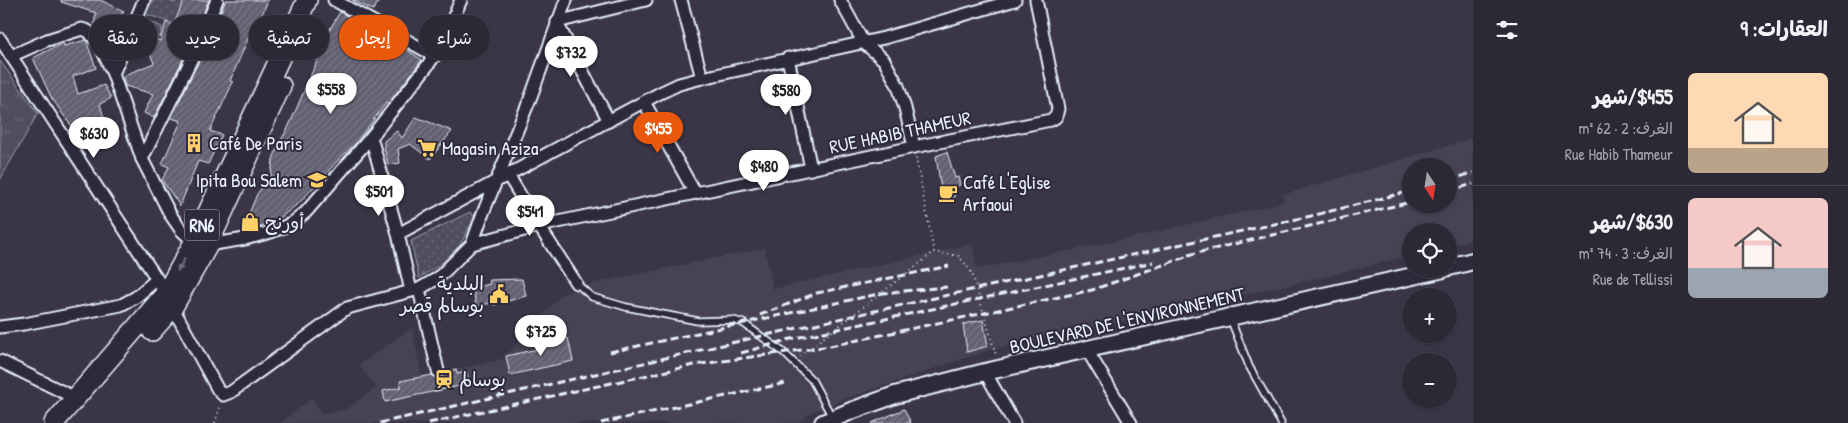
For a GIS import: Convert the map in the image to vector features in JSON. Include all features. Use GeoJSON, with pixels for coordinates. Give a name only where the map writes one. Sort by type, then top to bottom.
{"type":"FeatureCollection","features":[{"type":"Feature","properties":{"kind":"main road","name":"RN6"},"geometry":{"type":"LineString","coordinates":[[254,131],[307,0]]}},
{"type":"Feature","properties":{"kind":"main road","name":"RN6"},"geometry":{"type":"LineString","coordinates":[[70,423],[201,244],[319,0]]}},
{"type":"Feature","properties":{"kind":"main road","name":"RN6"},"geometry":{"type":"LineString","coordinates":[[54,423],[157,306],[165,293]]}},
{"type":"Feature","properties":{"kind":"street"},"geometry":{"type":"LineString","coordinates":[[113,74],[144,0]]}},
{"type":"Feature","properties":{"kind":"street"},"geometry":{"type":"LineString","coordinates":[[142,159],[194,54],[218,0]]}},
{"type":"Feature","properties":{"kind":"street"},"geometry":{"type":"LineString","coordinates":[[334,0],[419,47]]}},
{"type":"Feature","properties":{"kind":"street"},"geometry":{"type":"LineString","coordinates":[[454,15],[461,0]]}},
{"type":"Feature","properties":{"kind":"street"},"geometry":{"type":"LineString","coordinates":[[472,244],[495,182],[530,99],[566,0]]}},
{"type":"Feature","properties":{"kind":"street"},"geometry":{"type":"LineString","coordinates":[[557,23],[646,0]]}},
{"type":"Feature","properties":{"kind":"street"},"geometry":{"type":"LineString","coordinates":[[681,0],[702,78]]}},
{"type":"Feature","properties":{"kind":"street"},"geometry":{"type":"LineString","coordinates":[[840,0],[862,42],[884,60],[898,86],[906,108],[914,146]]}},
{"type":"Feature","properties":{"kind":"street"},"geometry":{"type":"LineString","coordinates":[[398,234],[680,84],[862,42],[1016,0]]}},
{"type":"Feature","properties":{"kind":"street","name":"RUE HABIB THAMEUR"},"geometry":{"type":"LineString","coordinates":[[224,395],[231,392],[347,308],[415,290],[438,278],[472,244],[539,226],[914,146],[1051,120],[1056,117],[1058,109],[1036,0]]}},
{"type":"Feature","properties":{"kind":"street"},"geometry":{"type":"LineString","coordinates":[[557,23],[609,121]]}},
{"type":"Feature","properties":{"kind":"street"},"geometry":{"type":"LineString","coordinates":[[11,56],[47,40],[82,29],[88,31],[100,45],[113,74],[142,159],[175,222],[201,244],[246,239],[272,232],[291,224],[306,212],[371,137],[432,60]]}},
{"type":"Feature","properties":{"kind":"street"},"geometry":{"type":"LineString","coordinates":[[0,39],[165,293],[218,390],[224,395]]}},
{"type":"Feature","properties":{"kind":"street"},"geometry":{"type":"LineString","coordinates":[[788,58],[810,169]]}},
{"type":"Feature","properties":{"kind":"street"},"geometry":{"type":"LineString","coordinates":[[644,102],[695,193]]}},
{"type":"Feature","properties":{"kind":"street"},"geometry":{"type":"LineString","coordinates":[[371,137],[438,371]]}},
{"type":"Feature","properties":{"kind":"street"},"geometry":{"type":"LineString","coordinates":[[508,175],[576,283]]}},
{"type":"Feature","properties":{"kind":"street"},"geometry":{"type":"LineString","coordinates":[[1457,266],[1473,261]]}},
{"type":"Feature","properties":{"kind":"street","name":"BOULEVARD DE L'ENVIRONNEMENT"},"geometry":{"type":"LineString","coordinates":[[828,421],[894,395],[1405,278]]}},
{"type":"Feature","properties":{"kind":"street"},"geometry":{"type":"LineString","coordinates":[[0,327],[121,305],[136,297],[165,293]]}},
{"type":"Feature","properties":{"kind":"street"},"geometry":{"type":"LineString","coordinates":[[1088,350],[1131,423]]}},
{"type":"Feature","properties":{"kind":"street"},"geometry":{"type":"LineString","coordinates":[[0,361],[75,398]]}},
{"type":"Feature","properties":{"kind":"street"},"geometry":{"type":"LineString","coordinates":[[993,371],[1014,423]]}},
{"type":"Feature","properties":{"kind":"lane"},"geometry":{"type":"LineString","coordinates":[[576,283],[592,298],[626,307],[698,321],[733,320],[743,323],[773,344],[812,380],[828,421]]}},
{"type":"Feature","properties":{"kind":"lane"},"geometry":{"type":"LineString","coordinates":[[1230,318],[1249,366],[1281,423]]}},
{"type":"Feature","properties":{"kind":"path"},"geometry":{"type":"LineString","coordinates":[[914,146],[934,252]]}},
{"type":"Feature","properties":{"kind":"path"},"geometry":{"type":"LineString","coordinates":[[793,361],[934,252],[959,256],[972,273],[993,371]]}},
{"type":"Feature","properties":{"kind":"path"},"geometry":{"type":"LineString","coordinates":[[215,423],[224,395]]}},
{"type":"Feature","properties":{"kind":"shaded area"},"geometry":{"type":"Polygon","coordinates":[[[1473,138],[1473,240],[1457,244],[1457,223],[1402,223],[1402,257],[1328,276],[986,351],[842,400],[812,412],[797,423],[280,423],[312,398],[322,415],[346,409],[376,388],[359,365],[412,328],[423,382],[433,380],[432,375],[503,359],[563,293],[590,288],[590,284],[765,248],[773,289],[972,244],[977,269],[1117,241],[1284,202],[1282,195],[1402,159],[1402,213],[1457,213],[1458,158],[1406,158],[1473,138]]]}},
{"type":"Feature","properties":{"kind":"green space"},"geometry":{"type":"Polygon","coordinates":[[[153,0],[167,0],[175,3],[176,0],[185,0],[178,15],[167,15],[167,22],[157,18],[157,15],[146,14],[153,0]]]}},
{"type":"Feature","properties":{"kind":"green space"},"geometry":{"type":"Polygon","coordinates":[[[157,25],[162,27],[160,38],[157,37],[157,25]]]}},
{"type":"Feature","properties":{"kind":"green space"},"geometry":{"type":"Polygon","coordinates":[[[0,61],[38,113],[0,180],[0,61]]]}},
{"type":"Feature","properties":{"kind":"green space"},"geometry":{"type":"Polygon","coordinates":[[[470,212],[475,217],[460,245],[441,264],[419,278],[411,241],[470,212]]]}},
{"type":"Feature","properties":{"kind":"building"},"geometry":{"type":"Polygon","coordinates":[[[61,0],[100,0],[124,11],[121,15],[96,15],[96,13],[61,2],[61,0]]]}},
{"type":"Feature","properties":{"kind":"building"},"geometry":{"type":"Polygon","coordinates":[[[184,0],[209,0],[203,15],[178,15],[184,0]]]}},
{"type":"Feature","properties":{"kind":"building"},"geometry":{"type":"Polygon","coordinates":[[[226,0],[268,0],[262,15],[249,15],[249,37],[239,60],[239,15],[219,15],[226,0]]]}},
{"type":"Feature","properties":{"kind":"building"},"geometry":{"type":"Polygon","coordinates":[[[352,0],[380,0],[373,10],[352,0]]]}},
{"type":"Feature","properties":{"kind":"building"},"geometry":{"type":"Polygon","coordinates":[[[340,12],[345,15],[339,15],[339,60],[409,60],[409,51],[419,58],[419,60],[422,60],[355,144],[300,202],[276,221],[252,229],[245,224],[257,194],[271,176],[273,159],[280,142],[317,60],[329,60],[329,30],[340,12]]]}},
{"type":"Feature","properties":{"kind":"building"},"geometry":{"type":"Polygon","coordinates":[[[166,22],[167,60],[183,60],[154,118],[144,113],[153,94],[125,86],[123,79],[125,75],[154,63],[153,60],[157,60],[157,40],[160,41],[166,22]]]}},
{"type":"Feature","properties":{"kind":"building"},"geometry":{"type":"Polygon","coordinates":[[[86,40],[89,48],[89,60],[93,60],[96,68],[73,76],[78,94],[104,85],[111,98],[100,104],[110,139],[95,145],[90,124],[75,130],[51,97],[33,58],[63,43],[64,46],[86,40]]]}},
{"type":"Feature","properties":{"kind":"building"},"geometry":{"type":"Polygon","coordinates":[[[200,60],[239,60],[230,81],[233,82],[210,131],[222,135],[208,164],[198,161],[180,206],[162,180],[169,167],[162,164],[181,121],[171,118],[200,60]]]}},
{"type":"Feature","properties":{"kind":"building","name":"Magasin Aziza"},"geometry":{"type":"Polygon","coordinates":[[[416,117],[452,131],[430,159],[410,144],[398,149],[400,163],[388,165],[384,141],[397,131],[402,138],[416,117]]]}},
{"type":"Feature","properties":{"kind":"building"},"geometry":{"type":"Polygon","coordinates":[[[947,152],[955,178],[958,177],[960,185],[955,187],[954,198],[947,200],[941,189],[936,156],[947,152]]]}},
{"type":"Feature","properties":{"kind":"building"},"geometry":{"type":"Polygon","coordinates":[[[522,279],[526,296],[494,305],[492,303],[476,306],[473,288],[490,284],[489,280],[522,279]]]}},
{"type":"Feature","properties":{"kind":"building"},"geometry":{"type":"Polygon","coordinates":[[[983,320],[988,346],[967,352],[963,324],[983,320]]]}},
{"type":"Feature","properties":{"kind":"building"},"geometry":{"type":"Polygon","coordinates":[[[568,338],[573,361],[510,375],[506,356],[547,347],[546,343],[568,338]]]}},
{"type":"Feature","properties":{"kind":"building"},"geometry":{"type":"Polygon","coordinates":[[[456,369],[457,374],[467,372],[469,384],[385,402],[383,391],[401,387],[400,381],[432,375],[435,378],[439,378],[445,372],[456,369]]]}},
{"type":"Feature","properties":{"kind":"building"},"geometry":{"type":"Polygon","coordinates":[[[904,409],[911,423],[872,423],[904,409]]]}},
{"type":"Feature","properties":{"kind":"railway"},"geometry":{"type":"LineString","coordinates":[[1458,177],[1473,173]]}},
{"type":"Feature","properties":{"kind":"railway"},"geometry":{"type":"LineString","coordinates":[[1458,188],[1473,184]]}},
{"type":"Feature","properties":{"kind":"railway"},"geometry":{"type":"LineString","coordinates":[[380,423],[806,326],[1311,216],[1402,193]]}},
{"type":"Feature","properties":{"kind":"railway"},"geometry":{"type":"LineString","coordinates":[[1188,255],[1402,204]]}},
{"type":"Feature","properties":{"kind":"railway"},"geometry":{"type":"LineString","coordinates":[[429,423],[694,365],[830,346],[1092,290],[1194,254]]}},
{"type":"Feature","properties":{"kind":"railway"},"geometry":{"type":"LineString","coordinates":[[741,353],[791,339],[1153,262]]}},
{"type":"Feature","properties":{"kind":"railway"},"geometry":{"type":"LineString","coordinates":[[760,315],[817,293],[949,266]]}},
{"type":"Feature","properties":{"kind":"railway"},"geometry":{"type":"LineString","coordinates":[[610,352],[883,293],[947,287]]}},
{"type":"Feature","properties":{"kind":"railway"},"geometry":{"type":"LineString","coordinates":[[601,423],[786,383]]}},
{"type":"Feature","properties":{"kind":"place","name":"Café De Paris"},"geometry":{"type":"Point","coordinates":[194,143]}},
{"type":"Feature","properties":{"kind":"place","name":"Magasin Aziza"},"geometry":{"type":"Point","coordinates":[427,148]}},
{"type":"Feature","properties":{"kind":"place","name":"Ipita Bou Salem"},"geometry":{"type":"Point","coordinates":[317,180]}},
{"type":"Feature","properties":{"kind":"place","name":"Café L'Eglise Arfaoui"},"geometry":{"type":"Point","coordinates":[948,193]}},
{"type":"Feature","properties":{"kind":"place","name":"أورنج"},"geometry":{"type":"Point","coordinates":[250,222]}},
{"type":"Feature","properties":{"kind":"place","name":"البلدية بوسالم قصر"},"geometry":{"type":"Point","coordinates":[499,294]}},
{"type":"Feature","properties":{"kind":"place","name":"بوسالم"},"geometry":{"type":"Point","coordinates":[444,379]}}]}
